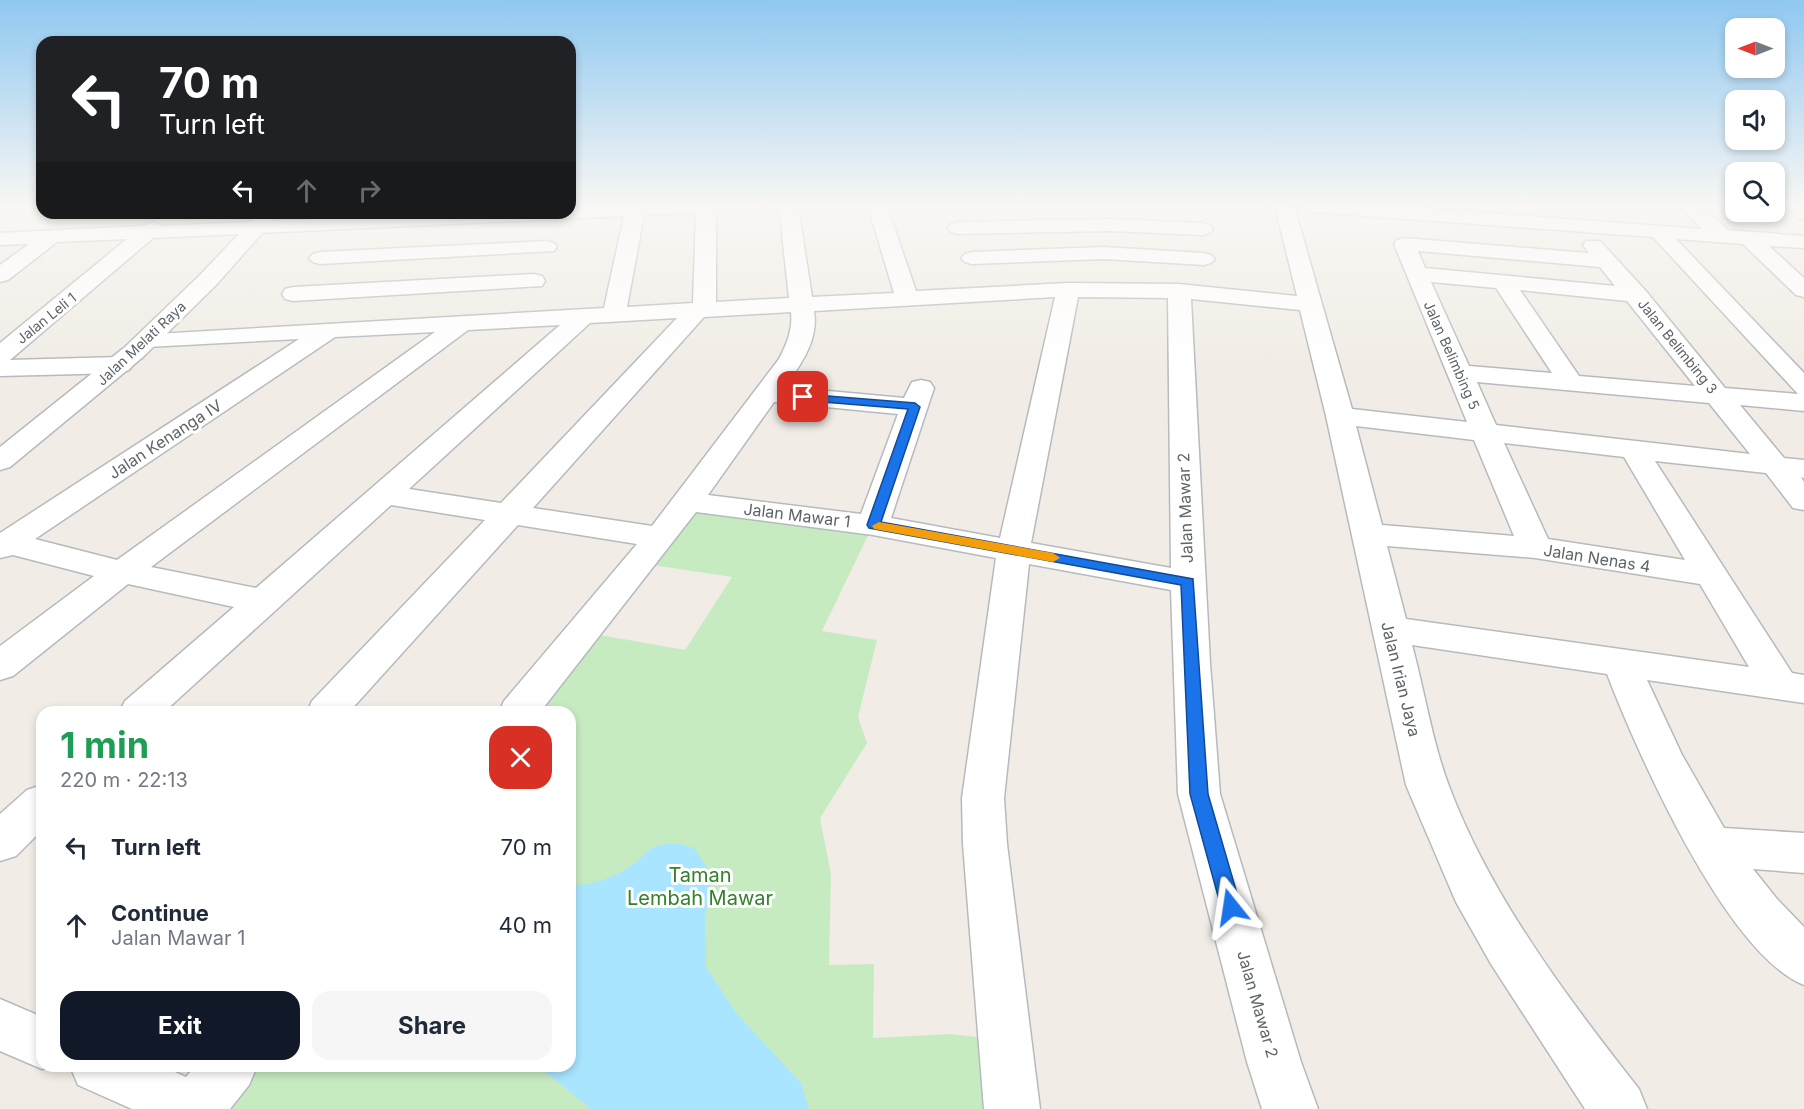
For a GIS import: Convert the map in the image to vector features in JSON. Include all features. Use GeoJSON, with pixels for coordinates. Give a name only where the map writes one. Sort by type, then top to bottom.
{"type":"FeatureCollection","features":[{"type":"Feature","properties":{"kind":"street"},"geometry":{"type":"LineString","coordinates":[[0,275],[19,258]]}},
{"type":"Feature","properties":{"kind":"street","name":"Jalan Leli 1"},"geometry":{"type":"LineString","coordinates":[[0,356],[117,258]]}},
{"type":"Feature","properties":{"kind":"street","name":"Jalan Melati Raya"},"geometry":{"type":"LineString","coordinates":[[0,461],[120,365],[228,258]]}},
{"type":"Feature","properties":{"kind":"street"},"geometry":{"type":"LineString","coordinates":[[262,334],[320,258],[325,258]]}},
{"type":"Feature","properties":{"kind":"street"},"geometry":{"type":"LineString","coordinates":[[520,320],[543,258]]}},
{"type":"Feature","properties":{"kind":"street"},"geometry":{"type":"LineString","coordinates":[[614,315],[626,258]]}},
{"type":"Feature","properties":{"kind":"street"},"geometry":{"type":"LineString","coordinates":[[332,706],[701,310],[708,258]]}},
{"type":"Feature","properties":{"kind":"street"},"geometry":{"type":"LineString","coordinates":[[523,706],[687,502],[767,393],[799,344],[804,331],[803,305],[796,258]]}},
{"type":"Feature","properties":{"kind":"street"},"geometry":{"type":"LineString","coordinates":[[894,258],[907,298]]}},
{"type":"Feature","properties":{"kind":"street"},"geometry":{"type":"LineString","coordinates":[[979,258],[972,258],[988,294]]}},
{"type":"Feature","properties":{"kind":"street"},"geometry":{"type":"LineString","coordinates":[[1183,258],[1204,259]]}},
{"type":"Feature","properties":{"kind":"street","name":"Jalan Irian Jaya"},"geometry":{"type":"LineString","coordinates":[[1297,258],[1340,416],[1427,785],[1472,887],[1509,948],[1619,1109]]}},
{"type":"Feature","properties":{"kind":"street","name":"Jalan Belimbing 5"},"geometry":{"type":"LineString","coordinates":[[1410,258],[1487,433]]}},
{"type":"Feature","properties":{"kind":"street","name":"Jalan Belimbing 5"},"geometry":{"type":"LineString","coordinates":[[1567,258],[1606,261]]}},
{"type":"Feature","properties":{"kind":"street","name":"Jalan Belimbing 3"},"geometry":{"type":"LineString","coordinates":[[1603,258],[1719,396],[1791,468],[1804,501]]}},
{"type":"Feature","properties":{"kind":"street"},"geometry":{"type":"LineString","coordinates":[[1683,258],[1804,388]]}},
{"type":"Feature","properties":{"kind":"street"},"geometry":{"type":"LineString","coordinates":[[1770,258],[1804,290]]}},
{"type":"Feature","properties":{"kind":"street","name":"Jalan Mawar 2"},"geometry":{"type":"LineString","coordinates":[[1204,259],[1193,292],[1188,582],[1199,794],[1274,1062],[1290,1109]]}},
{"type":"Feature","properties":{"kind":"street"},"geometry":{"type":"LineString","coordinates":[[1417,274],[1636,295]]}},
{"type":"Feature","properties":{"kind":"street"},"geometry":{"type":"LineString","coordinates":[[293,294],[534,281]]}},
{"type":"Feature","properties":{"kind":"street"},"geometry":{"type":"LineString","coordinates":[[1504,283],[1571,383]]}},
{"type":"Feature","properties":{"kind":"street"},"geometry":{"type":"LineString","coordinates":[[147,340],[1068,290],[1193,292],[1309,304]]}},
{"type":"Feature","properties":{"kind":"street"},"geometry":{"type":"LineString","coordinates":[[1012,1109],[986,855],[983,798],[1014,549],[1044,395],[1068,290]]}},
{"type":"Feature","properties":{"kind":"street"},"geometry":{"type":"LineString","coordinates":[[146,706],[583,317]]}},
{"type":"Feature","properties":{"kind":"street"},"geometry":{"type":"LineString","coordinates":[[0,666],[122,572],[462,323]]}},
{"type":"Feature","properties":{"kind":"street","name":"Jalan Kenanga IV"},"geometry":{"type":"LineString","coordinates":[[4,545],[330,330]]}},
{"type":"Feature","properties":{"kind":"street"},"geometry":{"type":"LineString","coordinates":[[0,368],[120,365]]}},
{"type":"Feature","properties":{"kind":"street"},"geometry":{"type":"LineString","coordinates":[[1460,373],[1804,403]]}},
{"type":"Feature","properties":{"kind":"street"},"geometry":{"type":"LineString","coordinates":[[767,393],[918,396],[873,525]]}},
{"type":"Feature","properties":{"kind":"street"},"geometry":{"type":"LineString","coordinates":[[1340,416],[1791,468]]}},
{"type":"Feature","properties":{"kind":"street","name":"Jalan Nenas 4"},"geometry":{"type":"LineString","coordinates":[[1487,433],[1535,548],[1710,575]]}},
{"type":"Feature","properties":{"kind":"street"},"geometry":{"type":"LineString","coordinates":[[1634,450],[1710,575],[1792,687]]}},
{"type":"Feature","properties":{"kind":"street"},"geometry":{"type":"LineString","coordinates":[[382,494],[512,512],[660,537]]}},
{"type":"Feature","properties":{"kind":"street","name":"Jalan Mawar 1"},"geometry":{"type":"LineString","coordinates":[[687,502],[873,525],[1014,549],[1088,566],[1188,582]]}},
{"type":"Feature","properties":{"kind":"street"},"geometry":{"type":"LineString","coordinates":[[1366,533],[1443,542],[1535,548]]}},
{"type":"Feature","properties":{"kind":"street"},"geometry":{"type":"LineString","coordinates":[[4,545],[262,602]]}},
{"type":"Feature","properties":{"kind":"street"},"geometry":{"type":"LineString","coordinates":[[1389,629],[1792,687]]}},
{"type":"Feature","properties":{"kind":"street"},"geometry":{"type":"LineString","coordinates":[[1622,664],[1636,701],[1696,820],[1754,909],[1804,962]]}},
{"type":"Feature","properties":{"kind":"street"},"geometry":{"type":"LineString","coordinates":[[0,842],[36,808]]}},
{"type":"Feature","properties":{"kind":"street"},"geometry":{"type":"LineString","coordinates":[[1713,847],[1804,853]]}},
{"type":"Feature","properties":{"kind":"street"},"geometry":{"type":"LineString","coordinates":[[0,1025],[36,1040]]}},
{"type":"Feature","properties":{"kind":"street"},"geometry":{"type":"LineString","coordinates":[[111,1072],[196,1109],[225,1072]]}},
{"type":"Feature","properties":{"kind":"green space","name":"Taman Lembah Mawar"},"geometry":{"type":"Polygon","coordinates":[[[687,502],[873,525],[822,631],[877,640],[858,717],[867,743],[820,818],[831,874],[829,965],[874,964],[873,1038],[950,1034],[1004,1040],[1012,1109],[196,1109],[226,1072],[576,1072],[576,706],[523,706],[583,632],[685,650],[732,577],[639,563],[687,502]]]}},
{"type":"Feature","properties":{"kind":"water"},"geometry":{"type":"Polygon","coordinates":[[[677,843],[694,848],[712,875],[705,918],[706,967],[737,1014],[801,1083],[809,1109],[591,1109],[545,1072],[576,1072],[576,885],[593,883],[608,878],[629,867],[653,847],[677,843]]]}},
{"type":"Feature","properties":{"kind":"slow traffic"},"geometry":{"type":"LineString","coordinates":[[879,526],[1053,558]]}},
{"type":"Feature","properties":{"kind":"route"},"geometry":{"type":"LineString","coordinates":[[803,397],[915,407],[873,525],[1014,549],[1088,566],[1188,582],[1199,794],[1231,907]]}}]}
